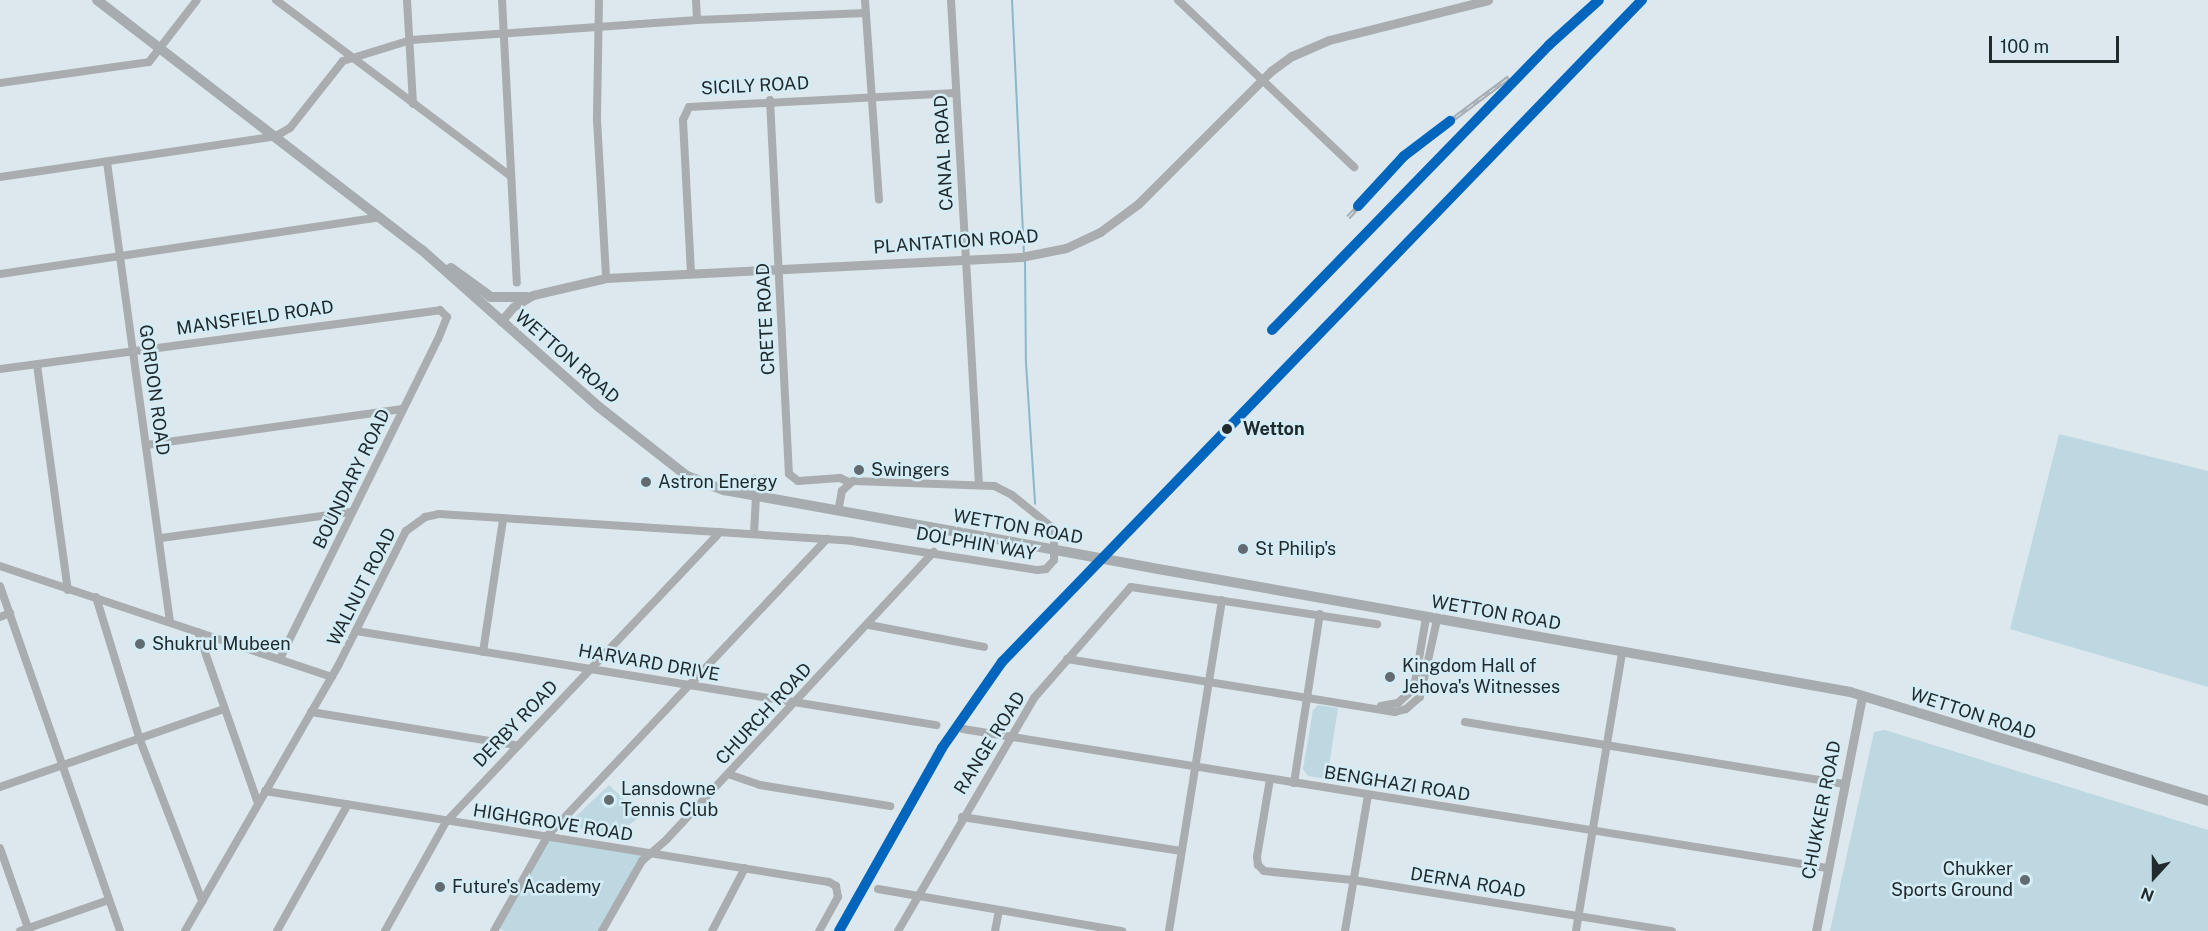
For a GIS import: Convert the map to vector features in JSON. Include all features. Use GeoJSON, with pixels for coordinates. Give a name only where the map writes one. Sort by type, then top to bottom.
{"type":"FeatureCollection","features":[{"type":"Feature","properties":{"kind":"main road","name":"WETTON ROAD"},"geometry":{"type":"LineString","coordinates":[[97,0],[380,217],[683,473],[711,487],[1862,696],[2208,801]]}},
{"type":"Feature","properties":{"kind":"main road"},"geometry":{"type":"LineString","coordinates":[[439,265],[451,268],[491,297],[527,297]]}},
{"type":"Feature","properties":{"kind":"main road","name":"WETTON ROAD"},"geometry":{"type":"LineString","coordinates":[[2153,786],[2208,806]]}},
{"type":"Feature","properties":{"kind":"street"},"geometry":{"type":"LineString","coordinates":[[0,83],[149,62],[197,0]]}},
{"type":"Feature","properties":{"kind":"street"},"geometry":{"type":"LineString","coordinates":[[276,0],[510,176]]}},
{"type":"Feature","properties":{"kind":"street"},"geometry":{"type":"LineString","coordinates":[[407,0],[413,104]]}},
{"type":"Feature","properties":{"kind":"street"},"geometry":{"type":"LineString","coordinates":[[502,0],[517,283]]}},
{"type":"Feature","properties":{"kind":"street"},"geometry":{"type":"LineString","coordinates":[[599,0],[597,120],[606,278]]}},
{"type":"Feature","properties":{"kind":"street"},"geometry":{"type":"LineString","coordinates":[[696,0],[697,20]]}},
{"type":"Feature","properties":{"kind":"street"},"geometry":{"type":"LineString","coordinates":[[865,0],[879,200]]}},
{"type":"Feature","properties":{"kind":"street","name":"CANAL ROAD"},"geometry":{"type":"LineString","coordinates":[[951,0],[979,485]]}},
{"type":"Feature","properties":{"kind":"street"},"geometry":{"type":"LineString","coordinates":[[1178,0],[1354,167]]}},
{"type":"Feature","properties":{"kind":"street","name":"PLANTATION ROAD"},"geometry":{"type":"LineString","coordinates":[[501,321],[527,297],[606,278],[966,260],[1037,255],[1066,248],[1100,232],[1138,204],[1262,80],[1292,56],[1329,40],[1488,0]]}},
{"type":"Feature","properties":{"kind":"street"},"geometry":{"type":"LineString","coordinates":[[0,177],[276,136],[290,128],[337,66],[350,56],[411,40],[697,20],[866,13]]}},
{"type":"Feature","properties":{"kind":"street","name":"SICILY ROAD"},"geometry":{"type":"LineString","coordinates":[[691,273],[683,120],[686,110],[693,104],[956,93]]}},
{"type":"Feature","properties":{"kind":"street","name":"CRETE ROAD"},"geometry":{"type":"LineString","coordinates":[[770,100],[789,474],[798,481],[840,478],[849,482]]}},
{"type":"Feature","properties":{"kind":"street","name":"GORDON ROAD"},"geometry":{"type":"LineString","coordinates":[[107,162],[161,538],[170,621]]}},
{"type":"Feature","properties":{"kind":"street"},"geometry":{"type":"LineString","coordinates":[[0,274],[380,217]]}},
{"type":"Feature","properties":{"kind":"street","name":"MANSFIELD ROAD"},"geometry":{"type":"LineString","coordinates":[[0,369],[431,308],[442,312]]}},
{"type":"Feature","properties":{"kind":"street","name":"BOUNDARY ROAD"},"geometry":{"type":"LineString","coordinates":[[280,659],[444,324],[447,317],[442,312]]}},
{"type":"Feature","properties":{"kind":"street"},"geometry":{"type":"LineString","coordinates":[[37,365],[68,590]]}},
{"type":"Feature","properties":{"kind":"street"},"geometry":{"type":"LineString","coordinates":[[146,445],[402,409]]}},
{"type":"Feature","properties":{"kind":"street"},"geometry":{"type":"LineString","coordinates":[[838,511],[849,482]]}},
{"type":"Feature","properties":{"kind":"street","name":"DOLPHIN WAY"},"geometry":{"type":"LineString","coordinates":[[753,534],[827,539],[934,552],[1038,570],[1046,569],[1054,560],[1057,537],[1051,526],[1005,490],[979,485],[849,482]]}},
{"type":"Feature","properties":{"kind":"street"},"geometry":{"type":"LineString","coordinates":[[753,534],[756,495]]}},
{"type":"Feature","properties":{"kind":"street"},"geometry":{"type":"LineString","coordinates":[[161,538],[352,512]]}},
{"type":"Feature","properties":{"kind":"street","name":"WALNUT ROAD"},"geometry":{"type":"LineString","coordinates":[[185,931],[332,677],[398,546],[415,523],[439,514],[753,534]]}},
{"type":"Feature","properties":{"kind":"street"},"geometry":{"type":"LineString","coordinates":[[483,652],[503,519]]}},
{"type":"Feature","properties":{"kind":"street","name":"DERBY ROAD"},"geometry":{"type":"LineString","coordinates":[[385,931],[446,822],[515,745],[720,532]]}},
{"type":"Feature","properties":{"kind":"street"},"geometry":{"type":"LineString","coordinates":[[494,931],[548,835],[827,539]]}},
{"type":"Feature","properties":{"kind":"street","name":"CHURCH ROAD"},"geometry":{"type":"LineString","coordinates":[[602,931],[649,853],[796,703],[934,552]]}},
{"type":"Feature","properties":{"kind":"street"},"geometry":{"type":"LineString","coordinates":[[0,566],[332,677]]}},
{"type":"Feature","properties":{"kind":"street"},"geometry":{"type":"LineString","coordinates":[[0,586],[120,931]]}},
{"type":"Feature","properties":{"kind":"street","name":"RANGE ROAD"},"geometry":{"type":"LineString","coordinates":[[898,931],[1008,737],[1067,659],[1131,587],[1222,600]]}},
{"type":"Feature","properties":{"kind":"street"},"geometry":{"type":"LineString","coordinates":[[96,597],[140,740],[202,901]]}},
{"type":"Feature","properties":{"kind":"street"},"geometry":{"type":"LineString","coordinates":[[1168,931],[1222,600],[1377,624]]}},
{"type":"Feature","properties":{"kind":"street"},"geometry":{"type":"LineString","coordinates":[[0,616],[10,613]]}},
{"type":"Feature","properties":{"kind":"street"},"geometry":{"type":"LineString","coordinates":[[1294,783],[1320,614]]}},
{"type":"Feature","properties":{"kind":"street"},"geometry":{"type":"LineString","coordinates":[[1067,659],[1309,696],[1370,708],[1401,710],[1420,698],[1431,619]]}},
{"type":"Feature","properties":{"kind":"street"},"geometry":{"type":"LineString","coordinates":[[869,625],[984,647]]}},
{"type":"Feature","properties":{"kind":"street","name":"HARVARD DRIVE"},"geometry":{"type":"LineString","coordinates":[[356,631],[936,725]]}},
{"type":"Feature","properties":{"kind":"street"},"geometry":{"type":"LineString","coordinates":[[198,632],[258,803]]}},
{"type":"Feature","properties":{"kind":"street"},"geometry":{"type":"LineString","coordinates":[[1576,931],[1622,652]]}},
{"type":"Feature","properties":{"kind":"street","name":"CHUKKER ROAD"},"geometry":{"type":"LineString","coordinates":[[1815,931],[1862,696]]}},
{"type":"Feature","properties":{"kind":"street"},"geometry":{"type":"LineString","coordinates":[[0,788],[224,709]]}},
{"type":"Feature","properties":{"kind":"street"},"geometry":{"type":"LineString","coordinates":[[311,712],[515,745]]}},
{"type":"Feature","properties":{"kind":"street"},"geometry":{"type":"LineString","coordinates":[[1465,722],[1844,784]]}},
{"type":"Feature","properties":{"kind":"street","name":"BENGHAZI ROAD"},"geometry":{"type":"LineString","coordinates":[[963,729],[1827,868]]}},
{"type":"Feature","properties":{"kind":"street"},"geometry":{"type":"LineString","coordinates":[[728,774],[760,785],[890,806]]}},
{"type":"Feature","properties":{"kind":"street","name":"DERNA ROAD"},"geometry":{"type":"LineString","coordinates":[[1270,779],[1257,857],[1260,869],[1311,879],[1353,880],[1672,931]]}},
{"type":"Feature","properties":{"kind":"street","name":"HIGHGROVE ROAD"},"geometry":{"type":"LineString","coordinates":[[265,791],[829,882],[836,886],[838,897],[819,931]]}},
{"type":"Feature","properties":{"kind":"street"},"geometry":{"type":"LineString","coordinates":[[1345,931],[1368,795]]}},
{"type":"Feature","properties":{"kind":"street"},"geometry":{"type":"LineString","coordinates":[[277,931],[348,804]]}},
{"type":"Feature","properties":{"kind":"street"},"geometry":{"type":"LineString","coordinates":[[962,817],[1182,851]]}},
{"type":"Feature","properties":{"kind":"street"},"geometry":{"type":"LineString","coordinates":[[0,848],[26,930],[109,900]]}},
{"type":"Feature","properties":{"kind":"street"},"geometry":{"type":"LineString","coordinates":[[712,931],[745,868]]}},
{"type":"Feature","properties":{"kind":"street"},"geometry":{"type":"LineString","coordinates":[[878,889],[1116,931]]}},
{"type":"Feature","properties":{"kind":"street"},"geometry":{"type":"LineString","coordinates":[[995,931],[999,910]]}},
{"type":"Feature","properties":{"kind":"shaded area"},"geometry":{"type":"Polygon","coordinates":[[[2059,434],[2208,471],[2208,687],[2010,629],[2059,434]]]}},
{"type":"Feature","properties":{"kind":"shaded area"},"geometry":{"type":"Polygon","coordinates":[[[1318,705],[1338,708],[1327,779],[1308,776],[1303,769],[1313,710],[1318,705]]]}},
{"type":"Feature","properties":{"kind":"shaded area","name":"Chukker Sports Ground"},"geometry":{"type":"Polygon","coordinates":[[[1885,730],[2208,830],[2208,931],[1830,931],[1874,732],[1885,730]]]}},
{"type":"Feature","properties":{"kind":"shaded area","name":"Lansdowne Tennis Club"},"geometry":{"type":"Polygon","coordinates":[[[609,785],[641,816],[610,839],[568,824],[609,785]]]}},
{"type":"Feature","properties":{"kind":"shaded area"},"geometry":{"type":"Polygon","coordinates":[[[545,835],[649,853],[602,931],[504,931],[494,925],[545,835]]]}},
{"type":"Feature","properties":{"kind":"waterway"},"geometry":{"type":"LineString","coordinates":[[1012,0],[1024,252]]}},
{"type":"Feature","properties":{"kind":"waterway"},"geometry":{"type":"LineString","coordinates":[[1025,258],[1026,363],[1035,504]]}},
{"type":"Feature","properties":{"kind":"railway"},"geometry":{"type":"LineString","coordinates":[[1272,330],[1549,45],[1599,0]]}},
{"type":"Feature","properties":{"kind":"railway"},"geometry":{"type":"LineString","coordinates":[[1348,217],[1411,150],[1509,77]]}},
{"type":"Feature","properties":{"kind":"transit line"},"geometry":{"type":"LineString","coordinates":[[1272,330],[1549,45],[1599,0]]}},
{"type":"Feature","properties":{"kind":"transit line"},"geometry":{"type":"LineString","coordinates":[[839,931],[942,748],[1002,662],[1642,0]]}},
{"type":"Feature","properties":{"kind":"transit line"},"geometry":{"type":"LineString","coordinates":[[1358,206],[1404,156],[1450,121]]}},
{"type":"Feature","properties":{"kind":"place","name":"Wetton"},"geometry":{"type":"Point","coordinates":[1227,429]}},
{"type":"Feature","properties":{"kind":"place","name":"Swingers"},"geometry":{"type":"Point","coordinates":[859,470]}},
{"type":"Feature","properties":{"kind":"place","name":"Astron Energy"},"geometry":{"type":"Point","coordinates":[646,482]}},
{"type":"Feature","properties":{"kind":"place","name":"St Philip's"},"geometry":{"type":"Point","coordinates":[1243,549]}},
{"type":"Feature","properties":{"kind":"place","name":"Shukrul Mubeen"},"geometry":{"type":"Point","coordinates":[140,644]}},
{"type":"Feature","properties":{"kind":"place","name":"Kingdom Hall of Jehova's Witnesses"},"geometry":{"type":"Point","coordinates":[1390,677]}},
{"type":"Feature","properties":{"kind":"place","name":"Lansdowne Tennis Club"},"geometry":{"type":"Point","coordinates":[609,800]}},
{"type":"Feature","properties":{"kind":"place","name":"Chukker Sports Ground"},"geometry":{"type":"Point","coordinates":[2025,880]}},
{"type":"Feature","properties":{"kind":"place","name":"Future's Academy"},"geometry":{"type":"Point","coordinates":[440,887]}}]}
